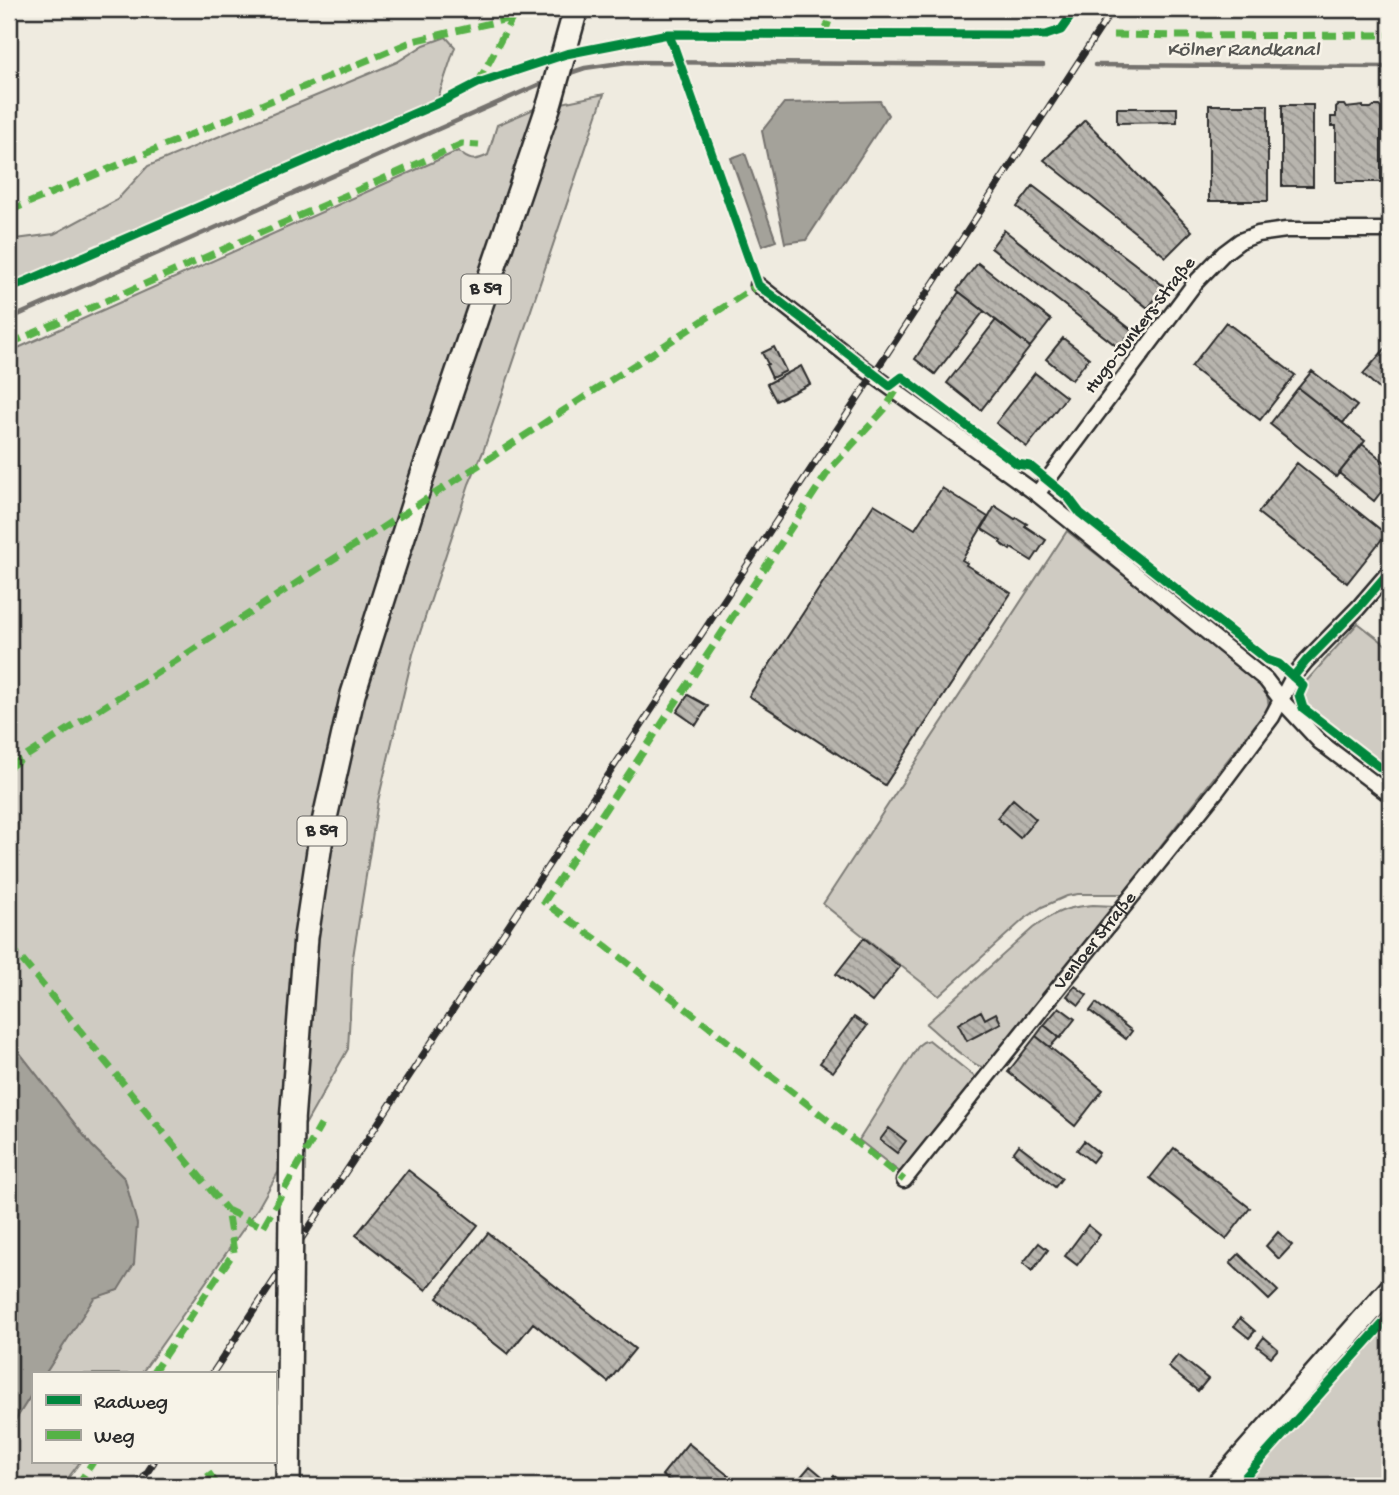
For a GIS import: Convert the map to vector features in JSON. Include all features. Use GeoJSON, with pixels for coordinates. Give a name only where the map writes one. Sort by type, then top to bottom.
{"type":"FeatureCollection","features":[{"type":"Feature","properties":{"kind":"main road","name":"B 59"},"geometry":{"type":"LineString","coordinates":[[288,1486],[292,1122],[306,937],[322,831],[353,694],[422,477],[550,102],[576,9]]}},
{"type":"Feature","properties":{"kind":"main road"},"geometry":{"type":"LineString","coordinates":[[1216,1486],[1390,1289]]}},
{"type":"Feature","properties":{"kind":"street","name":"Hugo-Junkers-Straße"},"geometry":{"type":"LineString","coordinates":[[1037,494],[1195,283],[1224,253],[1240,241],[1258,234],[1286,230],[1390,230]]}},
{"type":"Feature","properties":{"kind":"street"},"geometry":{"type":"LineString","coordinates":[[758,285],[865,369],[1037,494],[1266,680],[1320,742],[1390,795]]}},
{"type":"Feature","properties":{"kind":"street","name":"Venloer Straße"},"geometry":{"type":"LineString","coordinates":[[904,1180],[1218,789],[1272,718],[1293,677],[1390,571]]}},
{"type":"Feature","properties":{"kind":"shaded area"},"geometry":{"type":"Polygon","coordinates":[[[446,37],[455,47],[438,98],[9,284],[9,240],[54,234],[117,200],[148,166],[397,62],[424,45],[446,37]]]}},
{"type":"Feature","properties":{"kind":"shaded area"},"geometry":{"type":"Polygon","coordinates":[[[604,94],[413,654],[378,801],[353,957],[348,1049],[258,1208],[142,1372],[46,1372],[94,1297],[118,1290],[125,1179],[92,1146],[9,1039],[9,352],[458,151],[472,159],[488,155],[497,125],[534,109],[604,94]]]}},
{"type":"Feature","properties":{"kind":"shaded area"},"geometry":{"type":"Polygon","coordinates":[[[880,101],[888,115],[806,240],[785,243],[762,131],[784,103],[880,101]]]}},
{"type":"Feature","properties":{"kind":"shaded area"},"geometry":{"type":"Polygon","coordinates":[[[745,153],[776,241],[762,246],[731,158],[745,153]]]}},
{"type":"Feature","properties":{"kind":"shaded area"},"geometry":{"type":"Polygon","coordinates":[[[1067,531],[1252,676],[1267,694],[1269,707],[1123,894],[1078,894],[1042,907],[1023,920],[939,996],[823,904],[1067,531]]]}},
{"type":"Feature","properties":{"kind":"shaded area"},"geometry":{"type":"Polygon","coordinates":[[[1358,623],[1390,648],[1390,771],[1305,704],[1302,697],[1303,685],[1358,623]]]}},
{"type":"Feature","properties":{"kind":"shaded area"},"geometry":{"type":"Polygon","coordinates":[[[1093,905],[1114,906],[989,1065],[983,1067],[971,1061],[926,1024],[1033,928],[1061,911],[1093,905]]]}},
{"type":"Feature","properties":{"kind":"shaded area"},"geometry":{"type":"Polygon","coordinates":[[[9,1039],[92,1146],[125,1179],[137,1224],[134,1264],[118,1290],[94,1298],[46,1372],[32,1372],[32,1394],[9,1430],[9,1039]]]}},
{"type":"Feature","properties":{"kind":"shaded area"},"geometry":{"type":"Polygon","coordinates":[[[929,1040],[975,1077],[975,1082],[902,1174],[859,1140],[919,1045],[929,1040]]]}},
{"type":"Feature","properties":{"kind":"shaded area"},"geometry":{"type":"Polygon","coordinates":[[[1390,1322],[1390,1486],[1244,1486],[1390,1322]]]}},
{"type":"Feature","properties":{"kind":"shaded area"},"geometry":{"type":"Polygon","coordinates":[[[32,1394],[32,1464],[78,1464],[62,1486],[9,1486],[9,1430],[32,1394]]]}},
{"type":"Feature","properties":{"kind":"building"},"geometry":{"type":"Polygon","coordinates":[[[1209,105],[1268,105],[1268,201],[1209,201],[1209,105]]]}},
{"type":"Feature","properties":{"kind":"building"},"geometry":{"type":"Polygon","coordinates":[[[1282,105],[1313,105],[1313,186],[1282,186],[1282,105]]]}},
{"type":"Feature","properties":{"kind":"building"},"geometry":{"type":"Polygon","coordinates":[[[1338,105],[1344,105],[1346,108],[1381,108],[1381,182],[1336,182],[1336,126],[1331,126],[1331,117],[1336,117],[1338,105]]]}},
{"type":"Feature","properties":{"kind":"building"},"geometry":{"type":"Polygon","coordinates":[[[1117,108],[1177,108],[1177,122],[1117,123],[1117,108]]]}},
{"type":"Feature","properties":{"kind":"building"},"geometry":{"type":"Polygon","coordinates":[[[1085,120],[1192,231],[1166,257],[1044,160],[1085,120]]]}},
{"type":"Feature","properties":{"kind":"building"},"geometry":{"type":"Polygon","coordinates":[[[1033,186],[1165,287],[1148,308],[1017,207],[1033,186]]]}},
{"type":"Feature","properties":{"kind":"building"},"geometry":{"type":"Polygon","coordinates":[[[1004,230],[1133,331],[1119,348],[991,248],[1004,230]]]}},
{"type":"Feature","properties":{"kind":"building"},"geometry":{"type":"Polygon","coordinates":[[[978,263],[1051,320],[1030,347],[957,290],[978,263]]]}},
{"type":"Feature","properties":{"kind":"building"},"geometry":{"type":"Polygon","coordinates":[[[959,292],[984,311],[935,374],[915,359],[959,292]]]}},
{"type":"Feature","properties":{"kind":"building"},"geometry":{"type":"Polygon","coordinates":[[[996,320],[1030,347],[981,410],[947,383],[996,320]]]}},
{"type":"Feature","properties":{"kind":"building"},"geometry":{"type":"Polygon","coordinates":[[[1226,322],[1295,375],[1260,420],[1191,367],[1226,322]]]}},
{"type":"Feature","properties":{"kind":"building"},"geometry":{"type":"Polygon","coordinates":[[[1063,338],[1089,358],[1072,380],[1046,359],[1063,338]]]}},
{"type":"Feature","properties":{"kind":"building"},"geometry":{"type":"Polygon","coordinates":[[[1390,343],[1390,399],[1363,374],[1390,343]]]}},
{"type":"Feature","properties":{"kind":"building"},"geometry":{"type":"Polygon","coordinates":[[[774,347],[786,371],[772,378],[762,353],[774,347]]]}},
{"type":"Feature","properties":{"kind":"building"},"geometry":{"type":"Polygon","coordinates":[[[801,366],[810,384],[776,401],[767,384],[801,366]]]}},
{"type":"Feature","properties":{"kind":"building"},"geometry":{"type":"Polygon","coordinates":[[[1312,371],[1357,406],[1343,423],[1298,388],[1312,371]]]}},
{"type":"Feature","properties":{"kind":"building"},"geometry":{"type":"Polygon","coordinates":[[[1035,373],[1066,397],[1027,447],[996,423],[1035,373]]]}},
{"type":"Feature","properties":{"kind":"building"},"geometry":{"type":"Polygon","coordinates":[[[1298,388],[1365,441],[1336,477],[1270,424],[1298,388]]]}},
{"type":"Feature","properties":{"kind":"building"},"geometry":{"type":"Polygon","coordinates":[[[1362,444],[1390,466],[1390,492],[1387,496],[1381,492],[1374,501],[1339,473],[1362,444]]]}},
{"type":"Feature","properties":{"kind":"building"},"geometry":{"type":"Polygon","coordinates":[[[1297,463],[1386,534],[1347,583],[1258,513],[1297,463]]]}},
{"type":"Feature","properties":{"kind":"building"},"geometry":{"type":"Polygon","coordinates":[[[942,488],[988,517],[962,560],[1011,593],[885,785],[749,696],[874,504],[915,529],[942,488]]]}},
{"type":"Feature","properties":{"kind":"building"},"geometry":{"type":"Polygon","coordinates":[[[995,506],[1027,524],[1025,526],[1046,540],[1032,561],[1011,548],[1010,550],[982,529],[995,506]]]}},
{"type":"Feature","properties":{"kind":"building"},"geometry":{"type":"Polygon","coordinates":[[[688,695],[708,706],[696,725],[677,712],[688,695]]]}},
{"type":"Feature","properties":{"kind":"building"},"geometry":{"type":"Polygon","coordinates":[[[1013,799],[1036,819],[1020,838],[997,818],[1013,799]]]}},
{"type":"Feature","properties":{"kind":"building"},"geometry":{"type":"Polygon","coordinates":[[[864,938],[900,967],[872,1002],[836,974],[864,938]]]}},
{"type":"Feature","properties":{"kind":"building"},"geometry":{"type":"Polygon","coordinates":[[[1075,986],[1087,995],[1079,1005],[1067,996],[1075,986]]]}},
{"type":"Feature","properties":{"kind":"building"},"geometry":{"type":"Polygon","coordinates":[[[1096,1003],[1132,1031],[1126,1039],[1090,1011],[1096,1003]]]}},
{"type":"Feature","properties":{"kind":"building"},"geometry":{"type":"Polygon","coordinates":[[[1059,1007],[1075,1019],[1060,1038],[1044,1025],[1059,1007]]]}},
{"type":"Feature","properties":{"kind":"building"},"geometry":{"type":"Polygon","coordinates":[[[981,1011],[985,1019],[996,1013],[1001,1023],[967,1041],[958,1024],[981,1011]]]}},
{"type":"Feature","properties":{"kind":"building"},"geometry":{"type":"Polygon","coordinates":[[[854,1017],[867,1026],[833,1072],[820,1063],[854,1017]]]}},
{"type":"Feature","properties":{"kind":"building"},"geometry":{"type":"Polygon","coordinates":[[[1044,1025],[1059,1037],[1050,1047],[1036,1036],[1044,1025]]]}},
{"type":"Feature","properties":{"kind":"building"},"geometry":{"type":"Polygon","coordinates":[[[1036,1036],[1103,1090],[1075,1126],[1008,1072],[1036,1036]]]}},
{"type":"Feature","properties":{"kind":"building"},"geometry":{"type":"Polygon","coordinates":[[[889,1128],[906,1141],[897,1153],[880,1140],[889,1128]]]}},
{"type":"Feature","properties":{"kind":"building"},"geometry":{"type":"Polygon","coordinates":[[[1084,1141],[1099,1153],[1092,1162],[1077,1150],[1084,1141]]]}},
{"type":"Feature","properties":{"kind":"building"},"geometry":{"type":"Polygon","coordinates":[[[1019,1145],[1062,1178],[1055,1187],[1013,1153],[1019,1145]]]}},
{"type":"Feature","properties":{"kind":"building"},"geometry":{"type":"Polygon","coordinates":[[[1174,1148],[1250,1208],[1226,1239],[1150,1178],[1174,1148]]]}},
{"type":"Feature","properties":{"kind":"building"},"geometry":{"type":"Polygon","coordinates":[[[408,1170],[478,1225],[426,1290],[356,1235],[408,1170]]]}},
{"type":"Feature","properties":{"kind":"building"},"geometry":{"type":"Polygon","coordinates":[[[1088,1225],[1100,1235],[1077,1265],[1065,1256],[1088,1225]]]}},
{"type":"Feature","properties":{"kind":"building"},"geometry":{"type":"Polygon","coordinates":[[[1278,1232],[1292,1245],[1279,1259],[1266,1246],[1278,1232]]]}},
{"type":"Feature","properties":{"kind":"building"},"geometry":{"type":"Polygon","coordinates":[[[488,1233],[635,1349],[608,1382],[533,1323],[508,1354],[437,1298],[488,1233]]]}},
{"type":"Feature","properties":{"kind":"building"},"geometry":{"type":"Polygon","coordinates":[[[1039,1243],[1048,1250],[1032,1271],[1023,1263],[1039,1243]]]}},
{"type":"Feature","properties":{"kind":"building"},"geometry":{"type":"Polygon","coordinates":[[[1239,1254],[1278,1291],[1269,1300],[1230,1263],[1239,1254]]]}},
{"type":"Feature","properties":{"kind":"building"},"geometry":{"type":"Polygon","coordinates":[[[1240,1318],[1255,1331],[1249,1338],[1234,1326],[1240,1318]]]}},
{"type":"Feature","properties":{"kind":"building"},"geometry":{"type":"Polygon","coordinates":[[[1264,1337],[1278,1349],[1271,1357],[1257,1346],[1264,1337]]]}},
{"type":"Feature","properties":{"kind":"building"},"geometry":{"type":"Polygon","coordinates":[[[1178,1355],[1208,1379],[1198,1391],[1168,1367],[1178,1355]]]}},
{"type":"Feature","properties":{"kind":"building"},"geometry":{"type":"Polygon","coordinates":[[[688,1443],[742,1486],[676,1486],[662,1475],[688,1443]]]}},
{"type":"Feature","properties":{"kind":"building"},"geometry":{"type":"Polygon","coordinates":[[[810,1466],[829,1482],[834,1476],[847,1486],[806,1486],[798,1480],[810,1466]]]}},
{"type":"Feature","properties":{"kind":"waterway","name":"Kölner Randkanal"},"geometry":{"type":"LineString","coordinates":[[567,74],[585,68],[627,62],[1043,65]]}},
{"type":"Feature","properties":{"kind":"waterway","name":"Kölner Randkanal"},"geometry":{"type":"LineString","coordinates":[[1095,65],[1390,67]]}},
{"type":"Feature","properties":{"kind":"waterway","name":"Kölner Randkanal"},"geometry":{"type":"LineString","coordinates":[[9,319],[549,80]]}},
{"type":"Feature","properties":{"kind":"railway"},"geometry":{"type":"LineString","coordinates":[[213,1372],[1113,9]]}},
{"type":"Feature","properties":{"kind":"railway"},"geometry":{"type":"LineString","coordinates":[[138,1486],[153,1464]]}},
{"type":"Feature","properties":{"kind":"marked path"},"geometry":{"type":"LineString","coordinates":[[478,83],[517,9]]}},
{"type":"Feature","properties":{"kind":"marked path"},"geometry":{"type":"LineString","coordinates":[[824,35],[833,9]]}},
{"type":"Feature","properties":{"kind":"marked path"},"geometry":{"type":"LineString","coordinates":[[9,211],[413,41],[512,18]]}},
{"type":"Feature","properties":{"kind":"marked path"},"geometry":{"type":"LineString","coordinates":[[1113,35],[1390,35]]}},
{"type":"Feature","properties":{"kind":"marked path"},"geometry":{"type":"LineString","coordinates":[[9,344],[462,144],[479,145]]}},
{"type":"Feature","properties":{"kind":"marked path"},"geometry":{"type":"LineString","coordinates":[[9,767],[758,285]]}},
{"type":"Feature","properties":{"kind":"marked path"},"geometry":{"type":"LineString","coordinates":[[896,391],[885,409],[830,469],[544,902],[606,946],[904,1180]]}},
{"type":"Feature","properties":{"kind":"marked path"},"geometry":{"type":"LineString","coordinates":[[9,944],[227,1210]]}},
{"type":"Feature","properties":{"kind":"marked path"},"geometry":{"type":"LineString","coordinates":[[153,1372],[234,1252],[227,1210],[263,1227],[321,1125]]}},
{"type":"Feature","properties":{"kind":"marked path"},"geometry":{"type":"LineString","coordinates":[[77,1486],[92,1464]]}},
{"type":"Feature","properties":{"kind":"marked path"},"geometry":{"type":"LineString","coordinates":[[208,1472],[218,1486]]}},
{"type":"Feature","properties":{"kind":"cycle path"},"geometry":{"type":"LineString","coordinates":[[9,289],[443,101],[478,83],[566,54],[668,34],[1046,35],[1061,30],[1076,9]]}},
{"type":"Feature","properties":{"kind":"cycle path"},"geometry":{"type":"LineString","coordinates":[[668,34],[758,285],[890,386],[902,377],[1017,464],[1030,466],[1068,497],[1080,513],[1267,660],[1279,664],[1303,686],[1299,695],[1303,708],[1390,775]]}},
{"type":"Feature","properties":{"kind":"cycle path"},"geometry":{"type":"LineString","coordinates":[[1293,677],[1390,571]]}},
{"type":"Feature","properties":{"kind":"cycle path"},"geometry":{"type":"LineString","coordinates":[[1237,1486],[1390,1316]]}}]}
